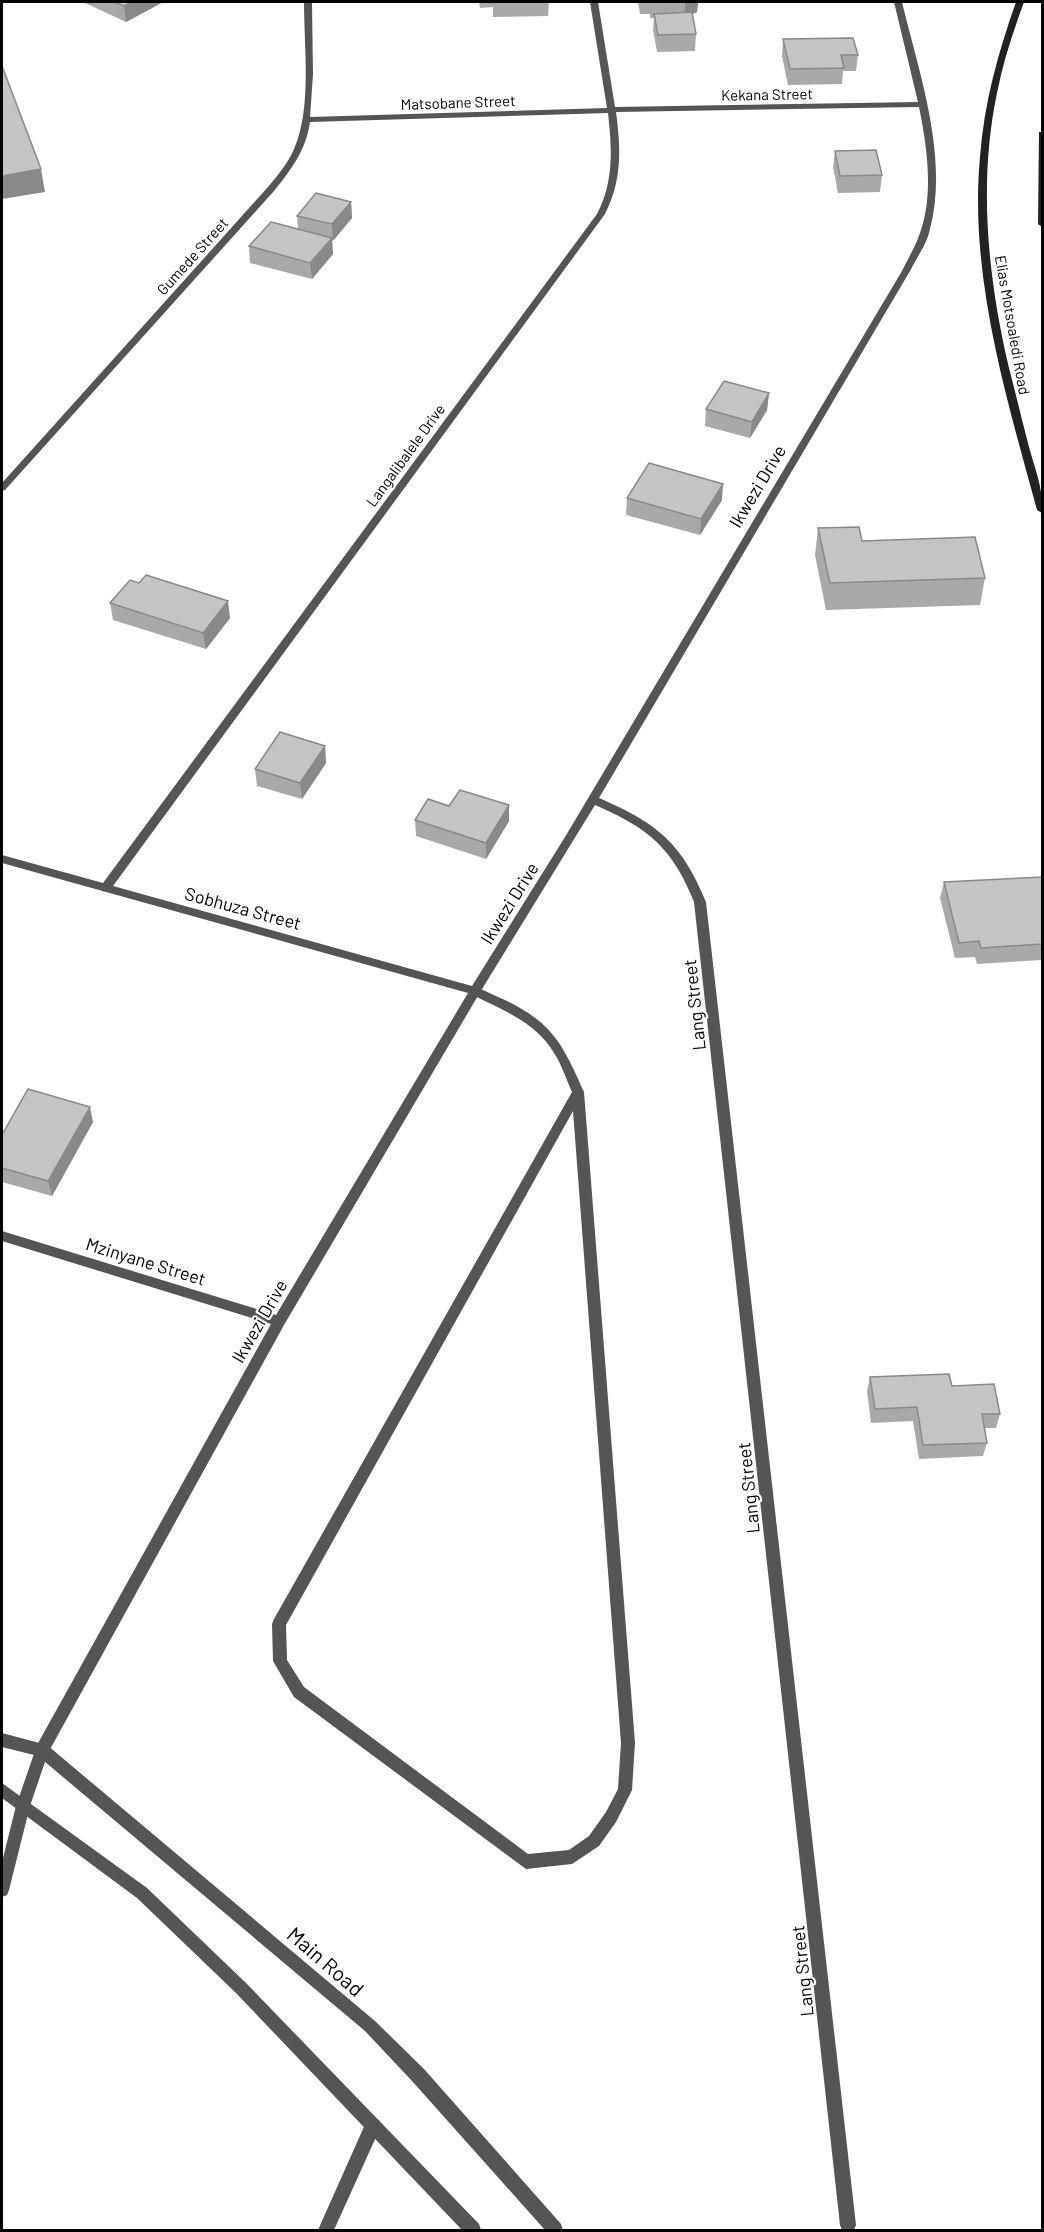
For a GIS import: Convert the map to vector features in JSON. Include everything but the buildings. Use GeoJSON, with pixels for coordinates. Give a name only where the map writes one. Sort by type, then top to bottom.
{"type":"FeatureCollection","features":[{"type":"Feature","properties":{"kind":"main road","name":"Elias Motsoaledi Road"},"geometry":{"type":"LineString","coordinates":[[1020,2],[1008,35],[990,107],[984,158],[983,218],[992,306],[1010,394],[1042,510]]}},
{"type":"Feature","properties":{"kind":"main road"},"geometry":{"type":"LineString","coordinates":[[1042,134],[1042,224]]}},
{"type":"Feature","properties":{"kind":"street","name":"Gumede Street"},"geometry":{"type":"LineString","coordinates":[[2,488],[271,189],[292,162],[302,141],[306,120],[308,2]]}},
{"type":"Feature","properties":{"kind":"street","name":"Langalibalele Drive"},"geometry":{"type":"LineString","coordinates":[[105,889],[601,214],[612,191],[616,165],[611,111],[594,2]]}},
{"type":"Feature","properties":{"kind":"street","name":"Ikwezi Drive"},"geometry":{"type":"LineString","coordinates":[[2,1890],[23,1806],[42,1750],[279,1321],[593,800],[906,271],[926,231],[930,204],[929,162],[923,104],[898,2]]}},
{"type":"Feature","properties":{"kind":"street","name":"Kekana Street"},"geometry":{"type":"LineString","coordinates":[[611,111],[923,104]]}},
{"type":"Feature","properties":{"kind":"street","name":"Matsobane Street"},"geometry":{"type":"LineString","coordinates":[[306,120],[611,111]]}},
{"type":"Feature","properties":{"kind":"street","name":"Lang Street"},"geometry":{"type":"LineString","coordinates":[[593,800],[624,812],[651,830],[674,851],[691,875],[700,902],[848,2225]]}},
{"type":"Feature","properties":{"kind":"street","name":"Sobhuza Street"},"geometry":{"type":"LineString","coordinates":[[2,860],[476,991],[530,1020],[550,1037],[578,1092]]}},
{"type":"Feature","properties":{"kind":"street"},"geometry":{"type":"LineString","coordinates":[[578,1092],[628,1743],[625,1790],[611,1817],[594,1841],[573,1857],[526,1862],[299,1692],[280,1661],[279,1624],[578,1092]]}},
{"type":"Feature","properties":{"kind":"street","name":"Mzinyane Street"},"geometry":{"type":"LineString","coordinates":[[2,1236],[279,1321]]}},
{"type":"Feature","properties":{"kind":"street"},"geometry":{"type":"LineString","coordinates":[[2,1740],[42,1750]]}},
{"type":"Feature","properties":{"kind":"street","name":"Main Road"},"geometry":{"type":"LineString","coordinates":[[42,1750],[370,2026],[418,2075],[555,2230]]}},
{"type":"Feature","properties":{"kind":"street"},"geometry":{"type":"LineString","coordinates":[[2,1790],[142,1893],[241,1988],[473,2230]]}},
{"type":"Feature","properties":{"kind":"street"},"geometry":{"type":"LineString","coordinates":[[326,2230],[373,2126]]}}]}
